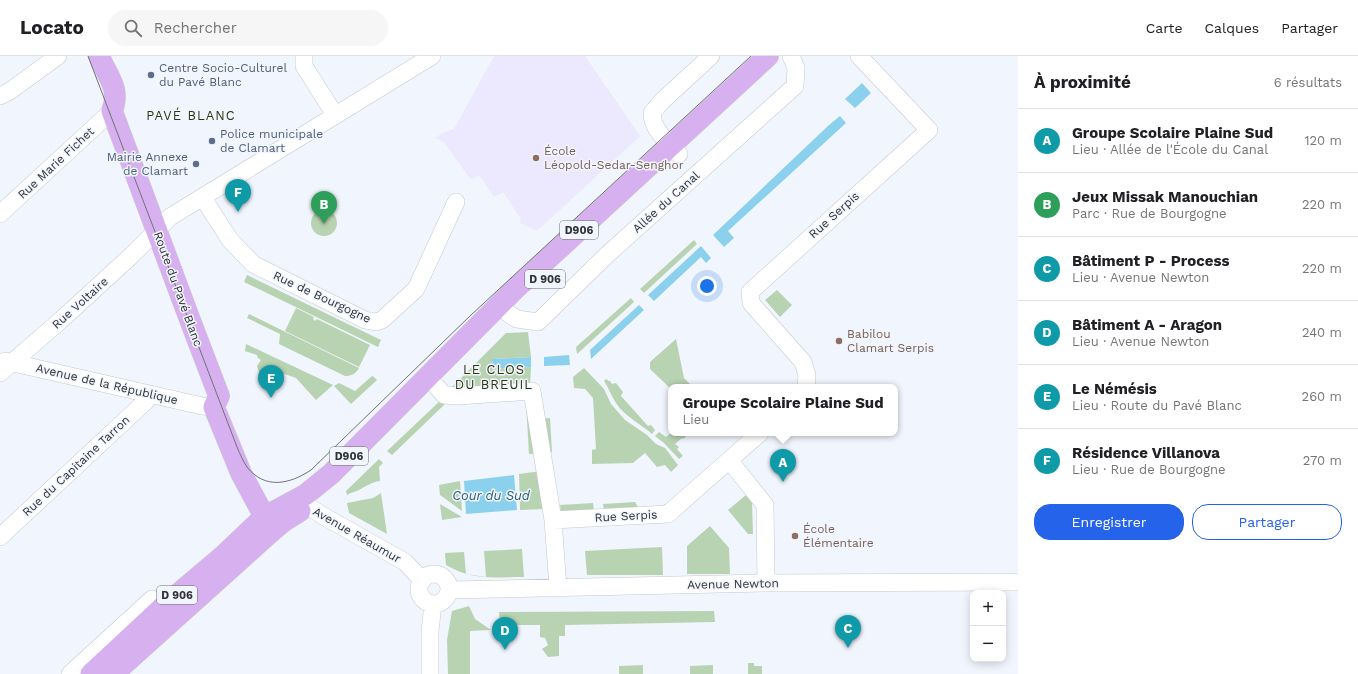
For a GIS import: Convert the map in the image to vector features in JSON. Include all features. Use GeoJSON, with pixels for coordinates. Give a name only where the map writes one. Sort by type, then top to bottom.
{"type":"FeatureCollection","features":[{"type":"Feature","properties":{"kind":"main road","name":"Route du Pavé Blanc"},"geometry":{"type":"LineString","coordinates":[[100,56],[114,87],[116,101],[112,111],[219,396],[214,407],[240,473],[268,524]]}},
{"type":"Feature","properties":{"kind":"main road","name":"D906"},"geometry":{"type":"LineString","coordinates":[[303,503],[305,495],[331,474],[514,290],[675,150],[768,56]]}},
{"type":"Feature","properties":{"kind":"main road","name":"D 906"},"geometry":{"type":"LineString","coordinates":[[91,674],[164,606],[223,556],[268,524],[284,521],[303,503],[329,490],[358,460],[437,387],[675,150],[784,56]]}},
{"type":"Feature","properties":{"kind":"main road","name":"D 906"},"geometry":{"type":"LineString","coordinates":[[113,674],[268,524]]}},
{"type":"Feature","properties":{"kind":"street"},"geometry":{"type":"LineString","coordinates":[[0,96],[10,92],[58,56]]}},
{"type":"Feature","properties":{"kind":"street"},"geometry":{"type":"LineString","coordinates":[[304,56],[304,66],[335,115]]}},
{"type":"Feature","properties":{"kind":"street","name":"Rue Voltaire"},"geometry":{"type":"LineString","coordinates":[[4,365],[61,320],[132,255],[170,217],[432,56]]}},
{"type":"Feature","properties":{"kind":"street"},"geometry":{"type":"LineString","coordinates":[[675,150],[656,129],[652,120],[652,113],[662,101],[711,56]]}},
{"type":"Feature","properties":{"kind":"street","name":"Allée du Canal"},"geometry":{"type":"LineString","coordinates":[[510,314],[518,319],[538,322],[609,253],[795,86],[796,68],[791,56]]}},
{"type":"Feature","properties":{"kind":"street","name":"Rue Serpis"},"geometry":{"type":"LineString","coordinates":[[806,384],[807,375],[803,362],[751,303],[750,292],[929,130],[859,56]]}},
{"type":"Feature","properties":{"kind":"street","name":"Rue Marie Fichet"},"geometry":{"type":"LineString","coordinates":[[0,214],[112,111]]}},
{"type":"Feature","properties":{"kind":"street","name":"Rue de Bourgogne"},"geometry":{"type":"LineString","coordinates":[[203,198],[230,240],[252,264],[365,320],[376,322],[382,320],[416,289],[456,202]]}},
{"type":"Feature","properties":{"kind":"street","name":"Avenue de la République"},"geometry":{"type":"LineString","coordinates":[[4,365],[202,406],[214,407]]}},
{"type":"Feature","properties":{"kind":"street"},"geometry":{"type":"LineString","coordinates":[[437,387],[444,395],[458,396],[532,391],[553,520],[558,588]]}},
{"type":"Feature","properties":{"kind":"street","name":"Rue du Capitaine Tarron"},"geometry":{"type":"LineString","coordinates":[[0,537],[146,401],[149,394]]}},
{"type":"Feature","properties":{"kind":"street","name":"Rue Serpis"},"geometry":{"type":"LineString","coordinates":[[553,520],[668,514],[757,436]]}},
{"type":"Feature","properties":{"kind":"street"},"geometry":{"type":"LineString","coordinates":[[729,460],[765,504],[766,584]]}},
{"type":"Feature","properties":{"kind":"street","name":"Avenue Réaumur"},"geometry":{"type":"LineString","coordinates":[[303,503],[405,562],[422,580]]}},
{"type":"Feature","properties":{"kind":"street"},"geometry":{"type":"LineString","coordinates":[[430,575],[439,575],[446,581],[449,590],[446,598],[433,604],[425,601],[419,589],[422,580],[430,575]]}},
{"type":"Feature","properties":{"kind":"street","name":"Avenue Newton"},"geometry":{"type":"LineString","coordinates":[[449,590],[766,584],[1018,582]]}},
{"type":"Feature","properties":{"kind":"street"},"geometry":{"type":"LineString","coordinates":[[70,674],[152,599]]}},
{"type":"Feature","properties":{"kind":"street"},"geometry":{"type":"LineString","coordinates":[[430,674],[430,631],[433,604]]}},
{"type":"Feature","properties":{"kind":"shaded area","name":"École Léopold-Sedar-Senghor"},"geometry":{"type":"Polygon","coordinates":[[[494,56],[585,56],[640,136],[537,231],[520,223],[521,219],[503,192],[494,197],[479,175],[471,180],[444,142],[435,138],[454,129],[494,56]]]}},
{"type":"Feature","properties":{"kind":"green space"},"geometry":{"type":"Polygon","coordinates":[[[324,210],[333,214],[337,223],[333,232],[324,236],[315,232],[311,223],[315,214],[324,210]]]}},
{"type":"Feature","properties":{"kind":"green space"},"geometry":{"type":"Polygon","coordinates":[[[694,240],[697,244],[644,293],[640,289],[694,240]]]}},
{"type":"Feature","properties":{"kind":"green space"},"geometry":{"type":"Polygon","coordinates":[[[247,275],[381,340],[378,347],[244,282],[247,275]]]}},
{"type":"Feature","properties":{"kind":"green space"},"geometry":{"type":"Polygon","coordinates":[[[777,290],[792,305],[780,317],[765,300],[777,290]]]}},
{"type":"Feature","properties":{"kind":"green space"},"geometry":{"type":"Polygon","coordinates":[[[631,298],[634,302],[577,354],[576,347],[631,298]]]}},
{"type":"Feature","properties":{"kind":"green space"},"geometry":{"type":"Polygon","coordinates":[[[296,308],[314,317],[313,319],[315,321],[317,319],[370,345],[359,367],[285,331],[296,308]]]}},
{"type":"Feature","properties":{"kind":"green space"},"geometry":{"type":"Polygon","coordinates":[[[249,314],[359,368],[353,374],[345,376],[279,344],[280,334],[247,318],[249,314]]]}},
{"type":"Feature","properties":{"kind":"green space"},"geometry":{"type":"Polygon","coordinates":[[[528,332],[531,357],[492,359],[493,369],[531,367],[530,386],[449,390],[506,333],[528,332]]]}},
{"type":"Feature","properties":{"kind":"green space"},"geometry":{"type":"Polygon","coordinates":[[[676,339],[684,378],[690,384],[668,384],[668,386],[650,369],[650,362],[676,339]]]}},
{"type":"Feature","properties":{"kind":"green space"},"geometry":{"type":"Polygon","coordinates":[[[246,344],[333,385],[316,400],[296,378],[285,374],[262,381],[257,366],[261,360],[257,355],[245,351],[246,344]]]}},
{"type":"Feature","properties":{"kind":"green space"},"geometry":{"type":"Polygon","coordinates":[[[584,368],[604,389],[611,404],[625,420],[647,435],[656,444],[665,448],[678,465],[671,472],[665,465],[657,467],[645,453],[633,463],[592,464],[592,450],[596,449],[593,398],[585,389],[574,388],[573,377],[584,368]]]}},
{"type":"Feature","properties":{"kind":"green space"},"geometry":{"type":"Polygon","coordinates":[[[372,376],[377,380],[351,404],[334,386],[339,383],[355,391],[372,376]]]}},
{"type":"Feature","properties":{"kind":"green space"},"geometry":{"type":"Polygon","coordinates":[[[606,379],[612,384],[616,383],[623,392],[621,396],[648,426],[651,425],[655,430],[652,434],[620,408],[604,381],[606,379]]]}},
{"type":"Feature","properties":{"kind":"green space"},"geometry":{"type":"Polygon","coordinates":[[[441,400],[452,403],[445,404],[392,455],[387,451],[441,400]]]}},
{"type":"Feature","properties":{"kind":"green space"},"geometry":{"type":"Polygon","coordinates":[[[526,403],[538,454],[529,454],[526,403]]]}},
{"type":"Feature","properties":{"kind":"green space"},"geometry":{"type":"Polygon","coordinates":[[[550,418],[552,452],[545,454],[539,419],[550,418]]]}},
{"type":"Feature","properties":{"kind":"green space"},"geometry":{"type":"Polygon","coordinates":[[[659,432],[666,437],[668,435],[686,436],[675,444],[679,447],[677,449],[683,456],[679,459],[655,436],[659,432]]]}},
{"type":"Feature","properties":{"kind":"green space"},"geometry":{"type":"Polygon","coordinates":[[[379,459],[383,463],[379,467],[380,481],[372,483],[347,495],[346,491],[379,459]]]}},
{"type":"Feature","properties":{"kind":"green space"},"geometry":{"type":"Polygon","coordinates":[[[541,471],[546,509],[520,510],[519,474],[541,471]]]}},
{"type":"Feature","properties":{"kind":"green space"},"geometry":{"type":"Polygon","coordinates":[[[460,481],[462,511],[440,495],[439,485],[460,481]]]}},
{"type":"Feature","properties":{"kind":"green space"},"geometry":{"type":"Polygon","coordinates":[[[381,493],[387,534],[349,513],[347,503],[373,498],[381,493]]]}},
{"type":"Feature","properties":{"kind":"green space"},"geometry":{"type":"Polygon","coordinates":[[[746,495],[752,502],[753,534],[748,534],[728,510],[746,495]]]}},
{"type":"Feature","properties":{"kind":"green space"},"geometry":{"type":"Polygon","coordinates":[[[635,502],[638,507],[661,506],[669,503],[667,506],[604,510],[603,504],[635,502]]]}},
{"type":"Feature","properties":{"kind":"green space"},"geometry":{"type":"Polygon","coordinates":[[[593,503],[594,511],[561,513],[560,505],[593,503]]]}},
{"type":"Feature","properties":{"kind":"green space"},"geometry":{"type":"Polygon","coordinates":[[[440,504],[462,517],[442,520],[440,504]]]}},
{"type":"Feature","properties":{"kind":"green space"},"geometry":{"type":"Polygon","coordinates":[[[710,526],[729,548],[730,574],[687,574],[687,546],[710,526]]]}},
{"type":"Feature","properties":{"kind":"green space"},"geometry":{"type":"Polygon","coordinates":[[[662,547],[663,575],[587,575],[585,551],[662,547]]]}},
{"type":"Feature","properties":{"kind":"green space"},"geometry":{"type":"Polygon","coordinates":[[[522,549],[524,577],[486,577],[484,551],[522,549]]]}},
{"type":"Feature","properties":{"kind":"green space"},"geometry":{"type":"Polygon","coordinates":[[[464,552],[466,574],[446,565],[445,553],[464,552]]]}},
{"type":"Feature","properties":{"kind":"green space"},"geometry":{"type":"Polygon","coordinates":[[[469,606],[475,619],[491,630],[470,631],[470,674],[448,674],[447,640],[452,611],[469,606]]]}},
{"type":"Feature","properties":{"kind":"green space"},"geometry":{"type":"Polygon","coordinates":[[[714,611],[715,622],[565,625],[565,636],[559,636],[559,656],[548,657],[542,649],[548,645],[545,638],[540,637],[540,625],[500,625],[499,612],[714,611]]]}},
{"type":"Feature","properties":{"kind":"green space"},"geometry":{"type":"Polygon","coordinates":[[[748,663],[754,663],[754,666],[762,666],[762,674],[748,674],[748,663]]]}},
{"type":"Feature","properties":{"kind":"green space"},"geometry":{"type":"Polygon","coordinates":[[[643,665],[643,674],[619,674],[619,666],[643,665]]]}},
{"type":"Feature","properties":{"kind":"green space"},"geometry":{"type":"Polygon","coordinates":[[[713,665],[713,674],[690,674],[690,666],[713,665]]]}},
{"type":"Feature","properties":{"kind":"water"},"geometry":{"type":"Polygon","coordinates":[[[862,83],[871,93],[855,108],[845,99],[862,83]]]}},
{"type":"Feature","properties":{"kind":"water"},"geometry":{"type":"Polygon","coordinates":[[[840,116],[846,123],[728,231],[734,238],[724,247],[713,235],[840,116]]]}},
{"type":"Feature","properties":{"kind":"water"},"geometry":{"type":"Polygon","coordinates":[[[701,246],[711,258],[706,263],[701,257],[654,301],[648,295],[701,246]]]}},
{"type":"Feature","properties":{"kind":"water"},"geometry":{"type":"Polygon","coordinates":[[[639,305],[644,310],[591,359],[590,350],[639,305]]]}},
{"type":"Feature","properties":{"kind":"water"},"geometry":{"type":"Polygon","coordinates":[[[569,355],[570,365],[544,366],[544,357],[569,355]]]}},
{"type":"Feature","properties":{"kind":"water"},"geometry":{"type":"Polygon","coordinates":[[[531,357],[531,367],[493,369],[492,359],[531,357]]]}},
{"type":"Feature","properties":{"kind":"water","name":"Cour du Sud"},"geometry":{"type":"Polygon","coordinates":[[[514,475],[517,510],[466,514],[464,481],[514,475]]]}},
{"type":"Feature","properties":{"kind":"tram line"},"geometry":{"type":"LineString","coordinates":[[88,56],[239,452],[247,467],[254,474],[270,482],[295,479],[311,470],[471,315],[751,56]]}},
{"type":"Feature","properties":{"kind":"place","name":"Centre Socio-Culturel du Pavé Blanc"},"geometry":{"type":"Point","coordinates":[151,75]}},
{"type":"Feature","properties":{"kind":"place","name":"Police municipale de Clamart"},"geometry":{"type":"Point","coordinates":[212,141]}},
{"type":"Feature","properties":{"kind":"place","name":"École Léopold-Sedar-Senghor"},"geometry":{"type":"Point","coordinates":[536,158]}},
{"type":"Feature","properties":{"kind":"place","name":"Mairie Annexe de Clamart"},"geometry":{"type":"Point","coordinates":[196,164]}},
{"type":"Feature","properties":{"kind":"place","name":"Résidence Villanova"},"geometry":{"type":"Point","coordinates":[238,212]}},
{"type":"Feature","properties":{"kind":"place","name":"Jeux Missak Manouchian"},"geometry":{"type":"Point","coordinates":[324,224]}},
{"type":"Feature","properties":{"kind":"place","name":"Babilou Clamart Serpis"},"geometry":{"type":"Point","coordinates":[839,341]}},
{"type":"Feature","properties":{"kind":"place","name":"Le Némésis"},"geometry":{"type":"Point","coordinates":[271,398]}},
{"type":"Feature","properties":{"kind":"place","name":"Groupe Scolaire Plaine Sud"},"geometry":{"type":"Point","coordinates":[783,482]}},
{"type":"Feature","properties":{"kind":"place","name":"École Élémentaire"},"geometry":{"type":"Point","coordinates":[795,536]}},
{"type":"Feature","properties":{"kind":"place","name":"Bâtiment P - Process"},"geometry":{"type":"Point","coordinates":[848,648]}},
{"type":"Feature","properties":{"kind":"place","name":"Bâtiment A - Aragon"},"geometry":{"type":"Point","coordinates":[505,650]}},
{"type":"Feature","properties":{"kind":"district","name":"PAVÉ BLANC"},"geometry":{"type":"Point","coordinates":[191,115]}},
{"type":"Feature","properties":{"kind":"district","name":"LE CLOS DU BREUIL"},"geometry":{"type":"Point","coordinates":[494,376]}}]}
